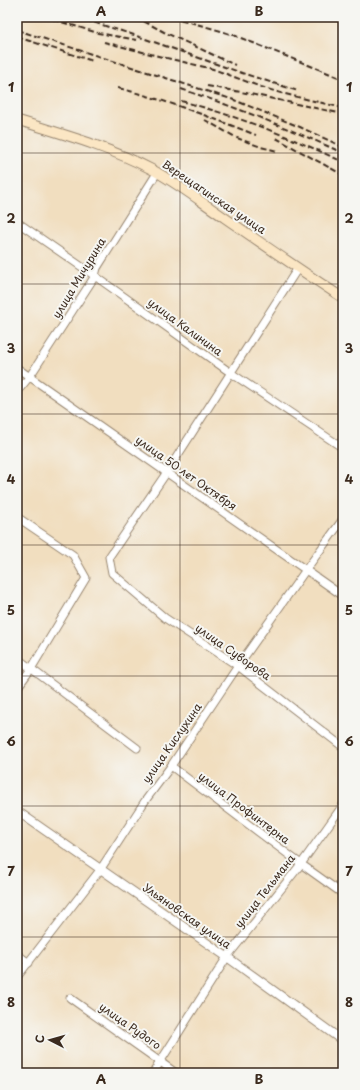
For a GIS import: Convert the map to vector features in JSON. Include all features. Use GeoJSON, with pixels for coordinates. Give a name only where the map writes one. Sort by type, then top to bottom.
{"type":"FeatureCollection","features":[{"type":"Feature","properties":{"kind":"main road","name":"Верещагинская улица"},"geometry":{"type":"LineString","coordinates":[[17,120],[117,154],[158,173],[184,189],[343,298]]}},
{"type":"Feature","properties":{"kind":"street","name":"улица Мичурина"},"geometry":{"type":"LineString","coordinates":[[17,392],[30,376],[95,276],[97,268],[158,173]]}},
{"type":"Feature","properties":{"kind":"street","name":"улица Калинина"},"geometry":{"type":"LineString","coordinates":[[17,222],[231,373],[343,448]]}},
{"type":"Feature","properties":{"kind":"street"},"geometry":{"type":"LineString","coordinates":[[167,472],[298,268]]}},
{"type":"Feature","properties":{"kind":"street","name":"улица 50 лет Октября"},"geometry":{"type":"LineString","coordinates":[[17,368],[167,472],[305,571],[343,596]]}},
{"type":"Feature","properties":{"kind":"street","name":"улица Суворова"},"geometry":{"type":"LineString","coordinates":[[167,472],[109,557],[112,573],[165,618],[238,666],[343,747]]}},
{"type":"Feature","properties":{"kind":"street"},"geometry":{"type":"LineString","coordinates":[[17,517],[73,555],[86,578],[31,669],[17,688]]}},
{"type":"Feature","properties":{"kind":"street","name":"улица Кислухина"},"geometry":{"type":"LineString","coordinates":[[17,977],[100,870],[145,801],[238,666],[343,519]]}},
{"type":"Feature","properties":{"kind":"street"},"geometry":{"type":"LineString","coordinates":[[17,658],[137,748]]}},
{"type":"Feature","properties":{"kind":"street","name":"улица Профинтерна"},"geometry":{"type":"LineString","coordinates":[[170,766],[300,864],[343,894]]}},
{"type":"Feature","properties":{"kind":"street","name":"улица Тельмана"},"geometry":{"type":"LineString","coordinates":[[153,1073],[227,957],[300,864],[343,805]]}},
{"type":"Feature","properties":{"kind":"street","name":"Ульяновская улица"},"geometry":{"type":"LineString","coordinates":[[17,811],[227,957],[343,1040]]}},
{"type":"Feature","properties":{"kind":"street"},"geometry":{"type":"LineString","coordinates":[[17,954],[28,962]]}},
{"type":"Feature","properties":{"kind":"street","name":"улица Рудого"},"geometry":{"type":"LineString","coordinates":[[70,998],[176,1073]]}},
{"type":"Feature","properties":{"kind":"railway"},"geometry":{"type":"LineString","coordinates":[[45,17],[98,33],[137,40]]}},
{"type":"Feature","properties":{"kind":"railway"},"geometry":{"type":"LineString","coordinates":[[77,17],[298,91]]}},
{"type":"Feature","properties":{"kind":"railway"},"geometry":{"type":"LineString","coordinates":[[136,17],[164,32],[235,65]]}},
{"type":"Feature","properties":{"kind":"railway"},"geometry":{"type":"LineString","coordinates":[[172,17],[236,36],[343,79]]}},
{"type":"Feature","properties":{"kind":"railway"},"geometry":{"type":"LineString","coordinates":[[17,30],[234,100],[300,127],[343,147]]}},
{"type":"Feature","properties":{"kind":"railway"},"geometry":{"type":"LineString","coordinates":[[17,37],[93,61]]}},
{"type":"Feature","properties":{"kind":"railway"},"geometry":{"type":"LineString","coordinates":[[104,42],[213,69],[261,87],[343,108]]}},
{"type":"Feature","properties":{"kind":"railway"},"geometry":{"type":"LineString","coordinates":[[207,86],[343,114]]}},
{"type":"Feature","properties":{"kind":"railway"},"geometry":{"type":"LineString","coordinates":[[118,88],[171,103],[256,135]]}},
{"type":"Feature","properties":{"kind":"railway"},"geometry":{"type":"LineString","coordinates":[[181,89],[263,119],[343,153]]}},
{"type":"Feature","properties":{"kind":"railway"},"geometry":{"type":"LineString","coordinates":[[181,101],[223,113],[264,128],[343,162]]}},
{"type":"Feature","properties":{"kind":"railway"},"geometry":{"type":"LineString","coordinates":[[205,120],[237,138],[277,151]]}},
{"type":"Feature","properties":{"kind":"railway"},"geometry":{"type":"LineString","coordinates":[[276,138],[343,175]]}}]}
